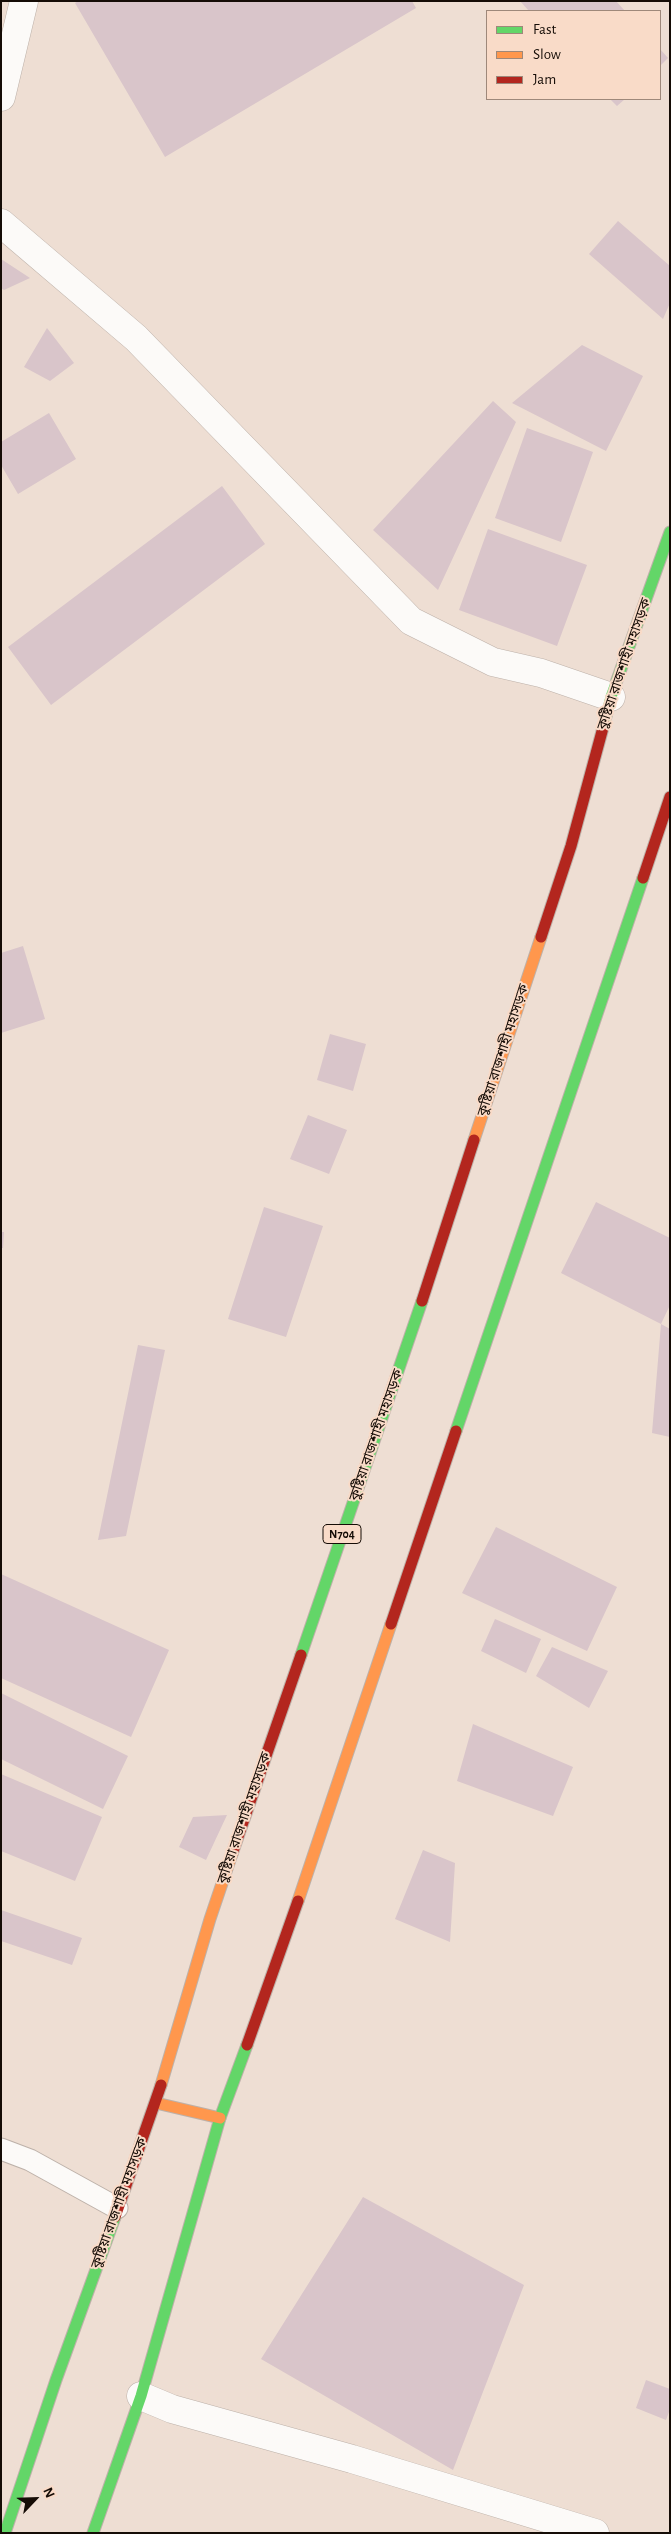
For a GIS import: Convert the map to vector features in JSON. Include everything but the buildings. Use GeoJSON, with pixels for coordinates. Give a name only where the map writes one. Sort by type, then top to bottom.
{"type":"FeatureCollection","features":[{"type":"Feature","properties":{"kind":"highway","name":"কুষ্টিয়া রাজশাহী মহাসড়ক"},"geometry":{"type":"LineString","coordinates":[[6,2533],[56,2380],[156,2102],[210,1919],[401,1363],[568,855],[610,697],[667,548],[670,532]]}},
{"type":"Feature","properties":{"kind":"highway"},"geometry":{"type":"LineString","coordinates":[[93,2533],[141,2396],[220,2118],[294,1912],[664,832],[670,797]]}},
{"type":"Feature","properties":{"kind":"highway"},"geometry":{"type":"LineString","coordinates":[[156,2102],[220,2118]]}},
{"type":"Feature","properties":{"kind":"street"},"geometry":{"type":"LineString","coordinates":[[1,97],[24,1]]}},
{"type":"Feature","properties":{"kind":"street"},"geometry":{"type":"LineString","coordinates":[[1,223],[136,338],[411,621],[493,662],[541,673],[610,697]]}},
{"type":"Feature","properties":{"kind":"street"},"geometry":{"type":"LineString","coordinates":[[141,2396],[172,2409],[352,2459],[595,2533]]}},
{"type":"Feature","properties":{"kind":"lane"},"geometry":{"type":"LineString","coordinates":[[1,2149],[30,2160],[117,2208]]}},
{"type":"Feature","properties":{"kind":"traffic: fast"},"geometry":{"type":"LineString","coordinates":[[604,724],[611,697],[670,532]]}},
{"type":"Feature","properties":{"kind":"traffic: fast"},"geometry":{"type":"LineString","coordinates":[[456,1431],[643,878]]}},
{"type":"Feature","properties":{"kind":"traffic: fast"},"geometry":{"type":"LineString","coordinates":[[301,1655],[422,1301]]}},
{"type":"Feature","properties":{"kind":"traffic: fast"},"geometry":{"type":"LineString","coordinates":[[93,2533],[141,2396],[220,2118],[247,2045]]}},
{"type":"Feature","properties":{"kind":"traffic: fast"},"geometry":{"type":"LineString","coordinates":[[5,2533],[56,2380],[115,2217]]}},
{"type":"Feature","properties":{"kind":"traffic: slow"},"geometry":{"type":"LineString","coordinates":[[474,1140],[541,937]]}},
{"type":"Feature","properties":{"kind":"traffic: slow"},"geometry":{"type":"LineString","coordinates":[[298,1901],[391,1624]]}},
{"type":"Feature","properties":{"kind":"traffic: slow"},"geometry":{"type":"LineString","coordinates":[[161,2085],[210,1919],[232,1854]]}},
{"type":"Feature","properties":{"kind":"traffic: slow"},"geometry":{"type":"LineString","coordinates":[[156,2103],[220,2118]]}},
{"type":"Feature","properties":{"kind":"traffic: jam"},"geometry":{"type":"LineString","coordinates":[[541,937],[571,846],[604,724]]}},
{"type":"Feature","properties":{"kind":"traffic: jam"},"geometry":{"type":"LineString","coordinates":[[643,878],[670,797]]}},
{"type":"Feature","properties":{"kind":"traffic: jam"},"geometry":{"type":"LineString","coordinates":[[422,1301],[474,1140]]}},
{"type":"Feature","properties":{"kind":"traffic: jam"},"geometry":{"type":"LineString","coordinates":[[391,1624],[456,1431]]}},
{"type":"Feature","properties":{"kind":"traffic: jam"},"geometry":{"type":"LineString","coordinates":[[232,1854],[301,1655]]}},
{"type":"Feature","properties":{"kind":"traffic: jam"},"geometry":{"type":"LineString","coordinates":[[247,2045],[298,1901]]}},
{"type":"Feature","properties":{"kind":"traffic: jam"},"geometry":{"type":"LineString","coordinates":[[115,2217],[161,2085]]}}]}
